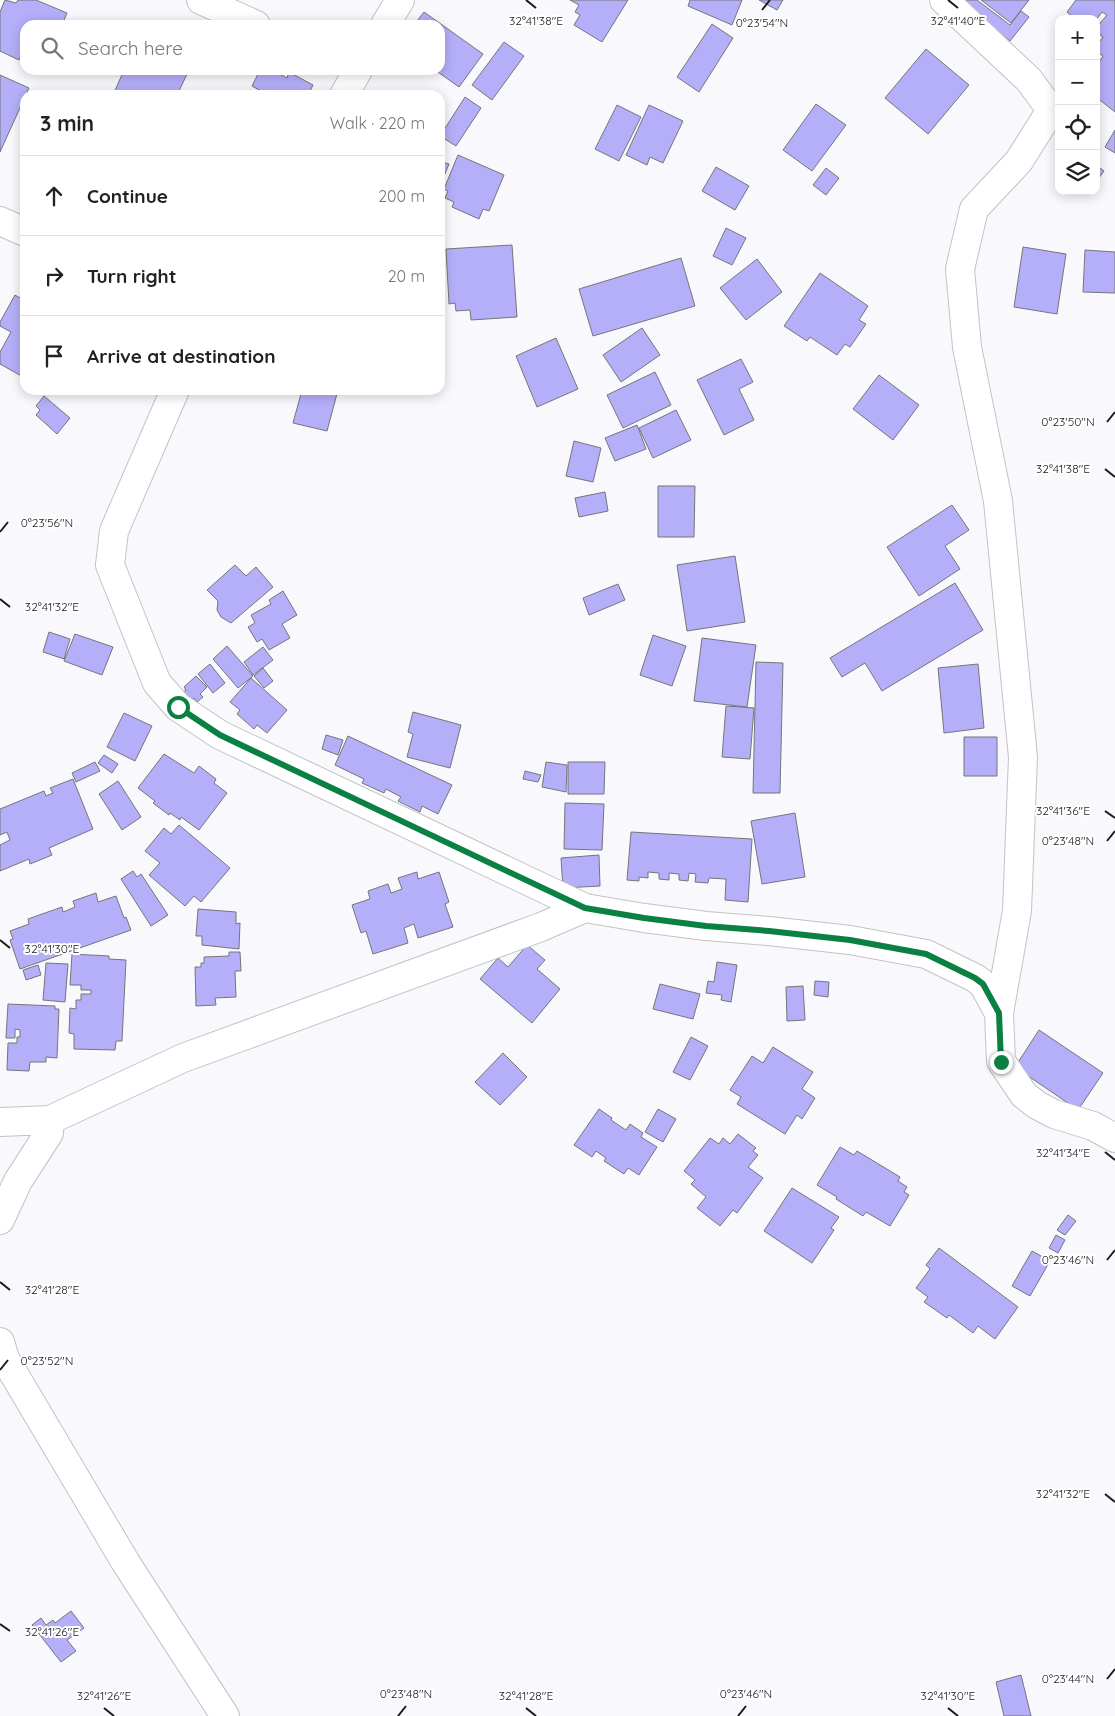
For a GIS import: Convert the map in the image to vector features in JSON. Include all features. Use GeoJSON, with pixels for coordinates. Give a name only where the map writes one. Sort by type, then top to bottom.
{"type":"FeatureCollection","features":[{"type":"Feature","properties":{"kind":"street"},"geometry":{"type":"LineString","coordinates":[[201,0],[245,20]]}},
{"type":"Feature","properties":{"kind":"street"},"geometry":{"type":"LineString","coordinates":[[388,20],[400,0]]}},
{"type":"Feature","properties":{"kind":"street"},"geometry":{"type":"LineString","coordinates":[[944,0],[1030,80],[1050,110],[1019,161],[974,209],[960,269],[967,347],[998,501],[1023,757],[1017,911],[999,1013],[1001,1062],[1024,1095],[1037,1105],[1054,1114],[1093,1126],[1115,1138]]}},
{"type":"Feature","properties":{"kind":"street"},"geometry":{"type":"LineString","coordinates":[[347,90],[354,75]]}},
{"type":"Feature","properties":{"kind":"street"},"geometry":{"type":"LineString","coordinates":[[0,221],[20,230]]}},
{"type":"Feature","properties":{"kind":"street"},"geometry":{"type":"LineString","coordinates":[[172,395],[114,531],[110,565],[157,683],[178,707],[220,735],[585,908],[706,926],[850,940],[926,954],[975,978],[983,984],[999,1013]]}},
{"type":"Feature","properties":{"kind":"street"},"geometry":{"type":"LineString","coordinates":[[0,1122],[50,1120],[183,1058],[541,927],[585,908]]}},
{"type":"Feature","properties":{"kind":"street"},"geometry":{"type":"LineString","coordinates":[[0,1220],[18,1181],[49,1133],[50,1120]]}},
{"type":"Feature","properties":{"kind":"street"},"geometry":{"type":"LineString","coordinates":[[0,1342],[5,1359],[126,1563],[225,1716]]}},
{"type":"Feature","properties":{"kind":"building"},"geometry":{"type":"Polygon","coordinates":[[[5,0],[16,3],[18,0],[36,0],[67,13],[64,20],[20,20],[19,60],[0,51],[0,12],[5,0]]]}},
{"type":"Feature","properties":{"kind":"building"},"geometry":{"type":"Polygon","coordinates":[[[570,0],[628,0],[602,42],[574,25],[580,15],[575,12],[579,5],[570,0]]]}},
{"type":"Feature","properties":{"kind":"building"},"geometry":{"type":"Polygon","coordinates":[[[690,0],[742,0],[732,25],[688,6],[690,0]]]}},
{"type":"Feature","properties":{"kind":"building"},"geometry":{"type":"Polygon","coordinates":[[[759,0],[783,0],[777,10],[759,0]]]}},
{"type":"Feature","properties":{"kind":"building"},"geometry":{"type":"Polygon","coordinates":[[[956,0],[977,0],[1010,25],[1021,11],[1029,17],[1010,41],[956,0]]]}},
{"type":"Feature","properties":{"kind":"building"},"geometry":{"type":"Polygon","coordinates":[[[981,0],[1029,0],[1011,23],[981,0]]]}},
{"type":"Feature","properties":{"kind":"building"},"geometry":{"type":"Polygon","coordinates":[[[1076,0],[1115,0],[1115,112],[1100,100],[1100,61],[1103,56],[1100,54],[1100,41],[1103,37],[1100,35],[1100,23],[1107,15],[1102,12],[1100,15],[1071,15],[1067,12],[1076,0]]]}},
{"type":"Feature","properties":{"kind":"building"},"geometry":{"type":"Polygon","coordinates":[[[424,12],[435,20],[418,20],[424,12]]]}},
{"type":"Feature","properties":{"kind":"building"},"geometry":{"type":"Polygon","coordinates":[[[712,24],[733,38],[699,92],[677,77],[712,24]]]}},
{"type":"Feature","properties":{"kind":"building"},"geometry":{"type":"Polygon","coordinates":[[[445,27],[483,54],[459,87],[442,75],[445,75],[445,27]]]}},
{"type":"Feature","properties":{"kind":"building"},"geometry":{"type":"Polygon","coordinates":[[[504,42],[524,56],[492,100],[472,85],[504,42]]]}},
{"type":"Feature","properties":{"kind":"building"},"geometry":{"type":"Polygon","coordinates":[[[926,49],[969,85],[928,134],[885,98],[926,49]]]}},
{"type":"Feature","properties":{"kind":"building"},"geometry":{"type":"Polygon","coordinates":[[[0,75],[29,88],[28,90],[20,90],[20,108],[0,152],[0,75]]]}},
{"type":"Feature","properties":{"kind":"building"},"geometry":{"type":"Polygon","coordinates":[[[122,75],[187,75],[179,90],[115,90],[122,75]]]}},
{"type":"Feature","properties":{"kind":"building"},"geometry":{"type":"Polygon","coordinates":[[[258,75],[281,75],[287,78],[288,75],[295,75],[313,85],[310,90],[259,90],[252,86],[258,75]]]}},
{"type":"Feature","properties":{"kind":"building"},"geometry":{"type":"Polygon","coordinates":[[[465,97],[481,108],[456,146],[445,139],[445,128],[465,97]]]}},
{"type":"Feature","properties":{"kind":"building"},"geometry":{"type":"Polygon","coordinates":[[[816,104],[846,125],[812,171],[783,150],[816,104]]]}},
{"type":"Feature","properties":{"kind":"building"},"geometry":{"type":"Polygon","coordinates":[[[617,105],[641,117],[619,161],[595,149],[617,105]]]}},
{"type":"Feature","properties":{"kind":"building"},"geometry":{"type":"Polygon","coordinates":[[[649,105],[683,121],[663,163],[650,157],[647,165],[626,155],[649,105]]]}},
{"type":"Feature","properties":{"kind":"building"},"geometry":{"type":"Polygon","coordinates":[[[1115,130],[1115,153],[1105,147],[1115,130]]]}},
{"type":"Feature","properties":{"kind":"building"},"geometry":{"type":"Polygon","coordinates":[[[458,155],[504,175],[489,211],[483,209],[479,219],[452,207],[454,202],[445,198],[448,191],[445,190],[458,155]]]}},
{"type":"Feature","properties":{"kind":"building"},"geometry":{"type":"Polygon","coordinates":[[[445,163],[449,164],[445,174],[445,163]]]}},
{"type":"Feature","properties":{"kind":"building"},"geometry":{"type":"Polygon","coordinates":[[[716,167],[749,186],[735,210],[702,191],[716,167]]]}},
{"type":"Feature","properties":{"kind":"building"},"geometry":{"type":"Polygon","coordinates":[[[826,168],[839,178],[826,195],[813,185],[826,168]]]}},
{"type":"Feature","properties":{"kind":"building"},"geometry":{"type":"Polygon","coordinates":[[[1100,168],[1104,171],[1100,176],[1100,168]]]}},
{"type":"Feature","properties":{"kind":"building"},"geometry":{"type":"Polygon","coordinates":[[[726,228],[746,238],[732,265],[713,256],[726,228]]]}},
{"type":"Feature","properties":{"kind":"building"},"geometry":{"type":"Polygon","coordinates":[[[512,245],[517,317],[471,320],[470,310],[456,311],[455,303],[449,304],[446,249],[512,245]]]}},
{"type":"Feature","properties":{"kind":"building"},"geometry":{"type":"Polygon","coordinates":[[[1023,247],[1066,254],[1057,314],[1014,307],[1023,247]]]}},
{"type":"Feature","properties":{"kind":"building"},"geometry":{"type":"Polygon","coordinates":[[[1085,250],[1115,252],[1115,293],[1083,292],[1085,250]]]}},
{"type":"Feature","properties":{"kind":"building"},"geometry":{"type":"Polygon","coordinates":[[[681,258],[695,306],[593,336],[579,289],[681,258]]]}},
{"type":"Feature","properties":{"kind":"building"},"geometry":{"type":"Polygon","coordinates":[[[757,259],[782,292],[746,320],[720,288],[757,259]]]}},
{"type":"Feature","properties":{"kind":"building"},"geometry":{"type":"Polygon","coordinates":[[[820,273],[868,306],[859,320],[866,324],[850,347],[845,344],[837,355],[810,337],[807,341],[784,326],[820,273]]]}},
{"type":"Feature","properties":{"kind":"building"},"geometry":{"type":"Polygon","coordinates":[[[15,295],[20,298],[20,375],[0,364],[0,352],[11,332],[0,326],[0,322],[15,295]]]}},
{"type":"Feature","properties":{"kind":"building"},"geometry":{"type":"Polygon","coordinates":[[[642,328],[660,355],[621,382],[603,355],[642,328]]]}},
{"type":"Feature","properties":{"kind":"building"},"geometry":{"type":"Polygon","coordinates":[[[556,338],[578,389],[537,407],[516,356],[556,338]]]}},
{"type":"Feature","properties":{"kind":"building"},"geometry":{"type":"Polygon","coordinates":[[[741,359],[753,382],[739,389],[754,420],[724,435],[697,380],[741,359]]]}},
{"type":"Feature","properties":{"kind":"building"},"geometry":{"type":"Polygon","coordinates":[[[655,372],[671,405],[623,428],[607,395],[655,372]]]}},
{"type":"Feature","properties":{"kind":"building"},"geometry":{"type":"Polygon","coordinates":[[[879,375],[919,405],[893,440],[853,409],[879,375]]]}},
{"type":"Feature","properties":{"kind":"building"},"geometry":{"type":"Polygon","coordinates":[[[301,395],[337,395],[327,431],[293,423],[301,395]]]}},
{"type":"Feature","properties":{"kind":"building"},"geometry":{"type":"Polygon","coordinates":[[[44,396],[70,418],[57,434],[36,415],[40,410],[36,406],[44,396]]]}},
{"type":"Feature","properties":{"kind":"building"},"geometry":{"type":"Polygon","coordinates":[[[676,410],[691,440],[653,458],[639,428],[676,410]]]}},
{"type":"Feature","properties":{"kind":"building"},"geometry":{"type":"Polygon","coordinates":[[[637,425],[646,449],[615,461],[605,438],[637,425]]]}},
{"type":"Feature","properties":{"kind":"building"},"geometry":{"type":"Polygon","coordinates":[[[574,441],[601,448],[593,482],[566,476],[574,441]]]}},
{"type":"Feature","properties":{"kind":"building"},"geometry":{"type":"Polygon","coordinates":[[[658,486],[695,486],[694,537],[658,537],[658,486]]]}},
{"type":"Feature","properties":{"kind":"building"},"geometry":{"type":"Polygon","coordinates":[[[605,492],[608,511],[579,517],[575,498],[605,492]]]}},
{"type":"Feature","properties":{"kind":"building"},"geometry":{"type":"Polygon","coordinates":[[[952,505],[969,530],[945,546],[960,569],[919,596],[887,547],[952,505]]]}},
{"type":"Feature","properties":{"kind":"building"},"geometry":{"type":"Polygon","coordinates":[[[735,556],[745,622],[687,631],[677,565],[735,556]]]}},
{"type":"Feature","properties":{"kind":"building"},"geometry":{"type":"Polygon","coordinates":[[[235,565],[246,576],[256,567],[273,587],[231,623],[221,617],[217,610],[218,601],[207,590],[235,565]]]}},
{"type":"Feature","properties":{"kind":"building"},"geometry":{"type":"Polygon","coordinates":[[[955,583],[983,630],[882,691],[865,663],[842,677],[830,658],[955,583]]]}},
{"type":"Feature","properties":{"kind":"building"},"geometry":{"type":"Polygon","coordinates":[[[618,584],[625,600],[589,615],[583,598],[618,584]]]}},
{"type":"Feature","properties":{"kind":"building"},"geometry":{"type":"Polygon","coordinates":[[[283,591],[297,615],[282,624],[290,638],[269,650],[262,639],[257,642],[248,627],[255,623],[251,615],[271,604],[269,600],[283,591]]]}},
{"type":"Feature","properties":{"kind":"building"},"geometry":{"type":"Polygon","coordinates":[[[49,632],[70,639],[64,659],[43,652],[49,632]]]}},
{"type":"Feature","properties":{"kind":"building"},"geometry":{"type":"Polygon","coordinates":[[[75,634],[113,647],[102,675],[64,661],[75,634]]]}},
{"type":"Feature","properties":{"kind":"building"},"geometry":{"type":"Polygon","coordinates":[[[653,635],[686,646],[672,686],[640,675],[653,635]]]}},
{"type":"Feature","properties":{"kind":"building"},"geometry":{"type":"Polygon","coordinates":[[[702,638],[756,645],[747,707],[694,701],[702,638]]]}},
{"type":"Feature","properties":{"kind":"building"},"geometry":{"type":"Polygon","coordinates":[[[227,646],[253,676],[238,688],[213,659],[227,646]]]}},
{"type":"Feature","properties":{"kind":"building"},"geometry":{"type":"Polygon","coordinates":[[[263,647],[273,660],[253,675],[244,662],[263,647]]]}},
{"type":"Feature","properties":{"kind":"building"},"geometry":{"type":"Polygon","coordinates":[[[756,662],[783,663],[780,793],[753,793],[756,662]]]}},
{"type":"Feature","properties":{"kind":"building"},"geometry":{"type":"Polygon","coordinates":[[[210,664],[225,683],[213,693],[198,674],[210,664]]]}},
{"type":"Feature","properties":{"kind":"building"},"geometry":{"type":"Polygon","coordinates":[[[978,664],[984,728],[944,733],[938,668],[978,664]]]}},
{"type":"Feature","properties":{"kind":"building"},"geometry":{"type":"Polygon","coordinates":[[[263,668],[273,681],[264,688],[254,676],[263,668]]]}},
{"type":"Feature","properties":{"kind":"building"},"geometry":{"type":"Polygon","coordinates":[[[196,676],[207,687],[200,694],[203,697],[197,702],[194,698],[191,701],[183,692],[186,690],[184,687],[196,676]]]}},
{"type":"Feature","properties":{"kind":"building"},"geometry":{"type":"Polygon","coordinates":[[[251,678],[287,710],[267,733],[257,725],[254,729],[237,714],[240,710],[230,702],[251,678]]]}},
{"type":"Feature","properties":{"kind":"building"},"geometry":{"type":"Polygon","coordinates":[[[726,706],[754,708],[750,759],[722,757],[726,706]]]}},
{"type":"Feature","properties":{"kind":"building"},"geometry":{"type":"Polygon","coordinates":[[[413,712],[461,725],[450,768],[407,757],[413,734],[408,732],[413,712]]]}},
{"type":"Feature","properties":{"kind":"building"},"geometry":{"type":"Polygon","coordinates":[[[124,713],[152,726],[135,761],[107,747],[124,713]]]}},
{"type":"Feature","properties":{"kind":"building"},"geometry":{"type":"Polygon","coordinates":[[[326,735],[343,740],[338,755],[322,749],[326,735]]]}},
{"type":"Feature","properties":{"kind":"building"},"geometry":{"type":"Polygon","coordinates":[[[348,736],[452,785],[438,814],[422,806],[420,812],[398,801],[401,797],[386,789],[384,793],[362,783],[364,779],[335,765],[348,736]]]}},
{"type":"Feature","properties":{"kind":"building"},"geometry":{"type":"Polygon","coordinates":[[[964,737],[997,737],[997,776],[964,776],[964,737]]]}},
{"type":"Feature","properties":{"kind":"building"},"geometry":{"type":"Polygon","coordinates":[[[164,754],[194,773],[199,766],[216,779],[214,783],[227,793],[199,830],[181,817],[180,820],[170,813],[169,815],[138,788],[164,754]]]}},
{"type":"Feature","properties":{"kind":"building"},"geometry":{"type":"Polygon","coordinates":[[[104,755],[118,764],[112,773],[98,763],[104,755]]]}},
{"type":"Feature","properties":{"kind":"building"},"geometry":{"type":"Polygon","coordinates":[[[95,762],[100,771],[76,782],[72,773],[95,762]]]}},
{"type":"Feature","properties":{"kind":"building"},"geometry":{"type":"Polygon","coordinates":[[[546,762],[567,765],[566,792],[542,787],[546,762]]]}},
{"type":"Feature","properties":{"kind":"building"},"geometry":{"type":"Polygon","coordinates":[[[568,762],[605,762],[604,794],[568,794],[568,762]]]}},
{"type":"Feature","properties":{"kind":"building"},"geometry":{"type":"Polygon","coordinates":[[[525,771],[541,775],[538,782],[523,779],[525,771]]]}},
{"type":"Feature","properties":{"kind":"building"},"geometry":{"type":"Polygon","coordinates":[[[73,779],[93,829],[49,848],[52,855],[30,864],[29,859],[0,871],[0,845],[10,840],[7,832],[0,835],[0,809],[44,791],[46,796],[53,793],[50,788],[73,779]]]}},
{"type":"Feature","properties":{"kind":"building"},"geometry":{"type":"Polygon","coordinates":[[[118,781],[141,817],[122,830],[99,794],[118,781]]]}},
{"type":"Feature","properties":{"kind":"building"},"geometry":{"type":"Polygon","coordinates":[[[565,803],[604,804],[602,850],[564,849],[565,803]]]}},
{"type":"Feature","properties":{"kind":"building"},"geometry":{"type":"Polygon","coordinates":[[[795,813],[805,877],[762,884],[751,821],[795,813]]]}},
{"type":"Feature","properties":{"kind":"building"},"geometry":{"type":"Polygon","coordinates":[[[179,825],[230,868],[201,902],[194,896],[185,906],[149,875],[160,863],[145,851],[164,828],[171,834],[179,825]]]}},
{"type":"Feature","properties":{"kind":"building"},"geometry":{"type":"Polygon","coordinates":[[[631,832],[752,839],[748,902],[725,900],[726,879],[709,878],[708,883],[695,882],[696,874],[689,873],[688,881],[679,880],[679,874],[669,873],[669,880],[659,879],[659,873],[648,872],[648,878],[639,877],[639,881],[627,880],[631,832]]]}},
{"type":"Feature","properties":{"kind":"building"},"geometry":{"type":"Polygon","coordinates":[[[599,855],[600,886],[563,888],[561,858],[599,855]]]}},
{"type":"Feature","properties":{"kind":"building"},"geometry":{"type":"Polygon","coordinates":[[[133,871],[137,877],[141,874],[168,915],[151,926],[121,879],[133,871]]]}},
{"type":"Feature","properties":{"kind":"building"},"geometry":{"type":"Polygon","coordinates":[[[417,872],[418,879],[439,872],[449,902],[445,904],[453,927],[418,938],[414,924],[404,928],[408,943],[373,954],[366,931],[361,933],[352,905],[370,899],[368,891],[388,884],[391,893],[402,889],[398,878],[417,872]]]}},
{"type":"Feature","properties":{"kind":"building"},"geometry":{"type":"Polygon","coordinates":[[[96,893],[98,902],[116,896],[124,918],[126,917],[131,930],[20,969],[10,940],[13,939],[10,931],[29,924],[28,919],[62,907],[63,912],[75,907],[73,901],[96,893]]]}},
{"type":"Feature","properties":{"kind":"building"},"geometry":{"type":"Polygon","coordinates":[[[198,909],[236,912],[236,924],[240,923],[239,949],[202,945],[202,936],[196,936],[198,909]]]}},
{"type":"Feature","properties":{"kind":"building"},"geometry":{"type":"Polygon","coordinates":[[[527,945],[545,960],[537,969],[560,989],[532,1023],[480,979],[498,958],[508,967],[527,945]]]}},
{"type":"Feature","properties":{"kind":"building"},"geometry":{"type":"Polygon","coordinates":[[[229,952],[240,952],[241,971],[235,971],[236,997],[215,998],[216,1005],[196,1006],[195,967],[201,967],[201,963],[204,963],[204,957],[229,956],[229,952]]]}},
{"type":"Feature","properties":{"kind":"building"},"geometry":{"type":"Polygon","coordinates":[[[72,954],[109,956],[109,959],[126,960],[122,1041],[116,1041],[115,1050],[74,1049],[74,1034],[69,1033],[70,1008],[76,1009],[76,1000],[81,1000],[81,994],[91,994],[91,990],[81,990],[81,985],[70,985],[72,954]]]}},
{"type":"Feature","properties":{"kind":"building"},"geometry":{"type":"Polygon","coordinates":[[[717,962],[737,965],[731,1002],[721,1000],[722,995],[706,993],[708,981],[714,982],[717,962]]]}},
{"type":"Feature","properties":{"kind":"building"},"geometry":{"type":"Polygon","coordinates":[[[46,963],[68,964],[65,1002],[43,1000],[46,963]]]}},
{"type":"Feature","properties":{"kind":"building"},"geometry":{"type":"Polygon","coordinates":[[[38,965],[41,975],[26,980],[23,970],[38,965]]]}},
{"type":"Feature","properties":{"kind":"building"},"geometry":{"type":"Polygon","coordinates":[[[815,981],[829,982],[828,997],[814,995],[815,981]]]}},
{"type":"Feature","properties":{"kind":"building"},"geometry":{"type":"Polygon","coordinates":[[[660,984],[700,994],[693,1019],[653,1009],[660,984]]]}},
{"type":"Feature","properties":{"kind":"building"},"geometry":{"type":"Polygon","coordinates":[[[803,986],[805,1020],[787,1021],[786,987],[803,986]]]}},
{"type":"Feature","properties":{"kind":"building"},"geometry":{"type":"Polygon","coordinates":[[[8,1004],[55,1006],[55,1009],[59,1009],[57,1058],[46,1057],[46,1062],[30,1062],[29,1071],[7,1070],[8,1043],[17,1043],[17,1037],[20,1037],[20,1030],[15,1029],[15,1038],[6,1038],[8,1004]]]}},
{"type":"Feature","properties":{"kind":"building"},"geometry":{"type":"Polygon","coordinates":[[[1039,1030],[1103,1073],[1078,1110],[1015,1067],[1039,1030]]]}},
{"type":"Feature","properties":{"kind":"building"},"geometry":{"type":"Polygon","coordinates":[[[691,1037],[708,1046],[690,1080],[673,1072],[691,1037]]]}},
{"type":"Feature","properties":{"kind":"building"},"geometry":{"type":"Polygon","coordinates":[[[773,1047],[813,1072],[802,1089],[815,1098],[802,1119],[797,1115],[785,1134],[737,1104],[741,1097],[730,1090],[752,1056],[763,1063],[773,1047]]]}},
{"type":"Feature","properties":{"kind":"building"},"geometry":{"type":"Polygon","coordinates":[[[503,1053],[527,1077],[500,1105],[475,1082],[503,1053]]]}},
{"type":"Feature","properties":{"kind":"building"},"geometry":{"type":"Polygon","coordinates":[[[599,1109],[626,1130],[630,1124],[643,1133],[641,1137],[657,1147],[639,1175],[628,1168],[624,1174],[604,1161],[606,1158],[596,1151],[592,1157],[574,1145],[599,1109]]]}},
{"type":"Feature","properties":{"kind":"building"},"geometry":{"type":"Polygon","coordinates":[[[658,1109],[676,1119],[663,1142],[645,1132],[658,1109]]]}},
{"type":"Feature","properties":{"kind":"building"},"geometry":{"type":"Polygon","coordinates":[[[738,1134],[756,1148],[753,1151],[758,1155],[748,1167],[763,1178],[737,1213],[733,1210],[720,1226],[697,1208],[706,1197],[691,1184],[695,1180],[684,1171],[710,1138],[719,1144],[723,1138],[730,1144],[738,1134]]]}},
{"type":"Feature","properties":{"kind":"building"},"geometry":{"type":"Polygon","coordinates":[[[840,1147],[854,1155],[857,1151],[900,1177],[898,1181],[907,1187],[904,1192],[909,1195],[890,1226],[866,1212],[863,1216],[817,1185],[840,1147]]]}},
{"type":"Feature","properties":{"kind":"building"},"geometry":{"type":"Polygon","coordinates":[[[792,1188],[839,1217],[831,1228],[834,1230],[812,1263],[764,1231],[792,1188]]]}},
{"type":"Feature","properties":{"kind":"building"},"geometry":{"type":"Polygon","coordinates":[[[1068,1215],[1076,1221],[1065,1235],[1057,1230],[1068,1215]]]}},
{"type":"Feature","properties":{"kind":"building"},"geometry":{"type":"Polygon","coordinates":[[[1056,1235],[1065,1240],[1058,1253],[1049,1248],[1056,1235]]]}},
{"type":"Feature","properties":{"kind":"building"},"geometry":{"type":"Polygon","coordinates":[[[939,1248],[1018,1307],[995,1339],[978,1326],[973,1333],[949,1315],[947,1318],[924,1302],[928,1297],[916,1288],[930,1269],[926,1265],[939,1248]]]}},
{"type":"Feature","properties":{"kind":"building"},"geometry":{"type":"Polygon","coordinates":[[[1032,1251],[1050,1261],[1030,1296],[1012,1286],[1032,1251]]]}},
{"type":"Feature","properties":{"kind":"building"},"geometry":{"type":"Polygon","coordinates":[[[71,1611],[84,1628],[67,1640],[76,1651],[61,1662],[32,1625],[41,1618],[46,1625],[53,1620],[55,1623],[71,1611]]]}},
{"type":"Feature","properties":{"kind":"building"},"geometry":{"type":"Polygon","coordinates":[[[1021,1675],[1031,1716],[1004,1716],[996,1682],[1021,1675]]]}},
{"type":"Feature","properties":{"kind":"route"},"geometry":{"type":"LineString","coordinates":[[178,707],[220,735],[585,908],[706,926],[850,940],[926,954],[975,978],[983,984],[999,1013],[1001,1062]]}}]}
